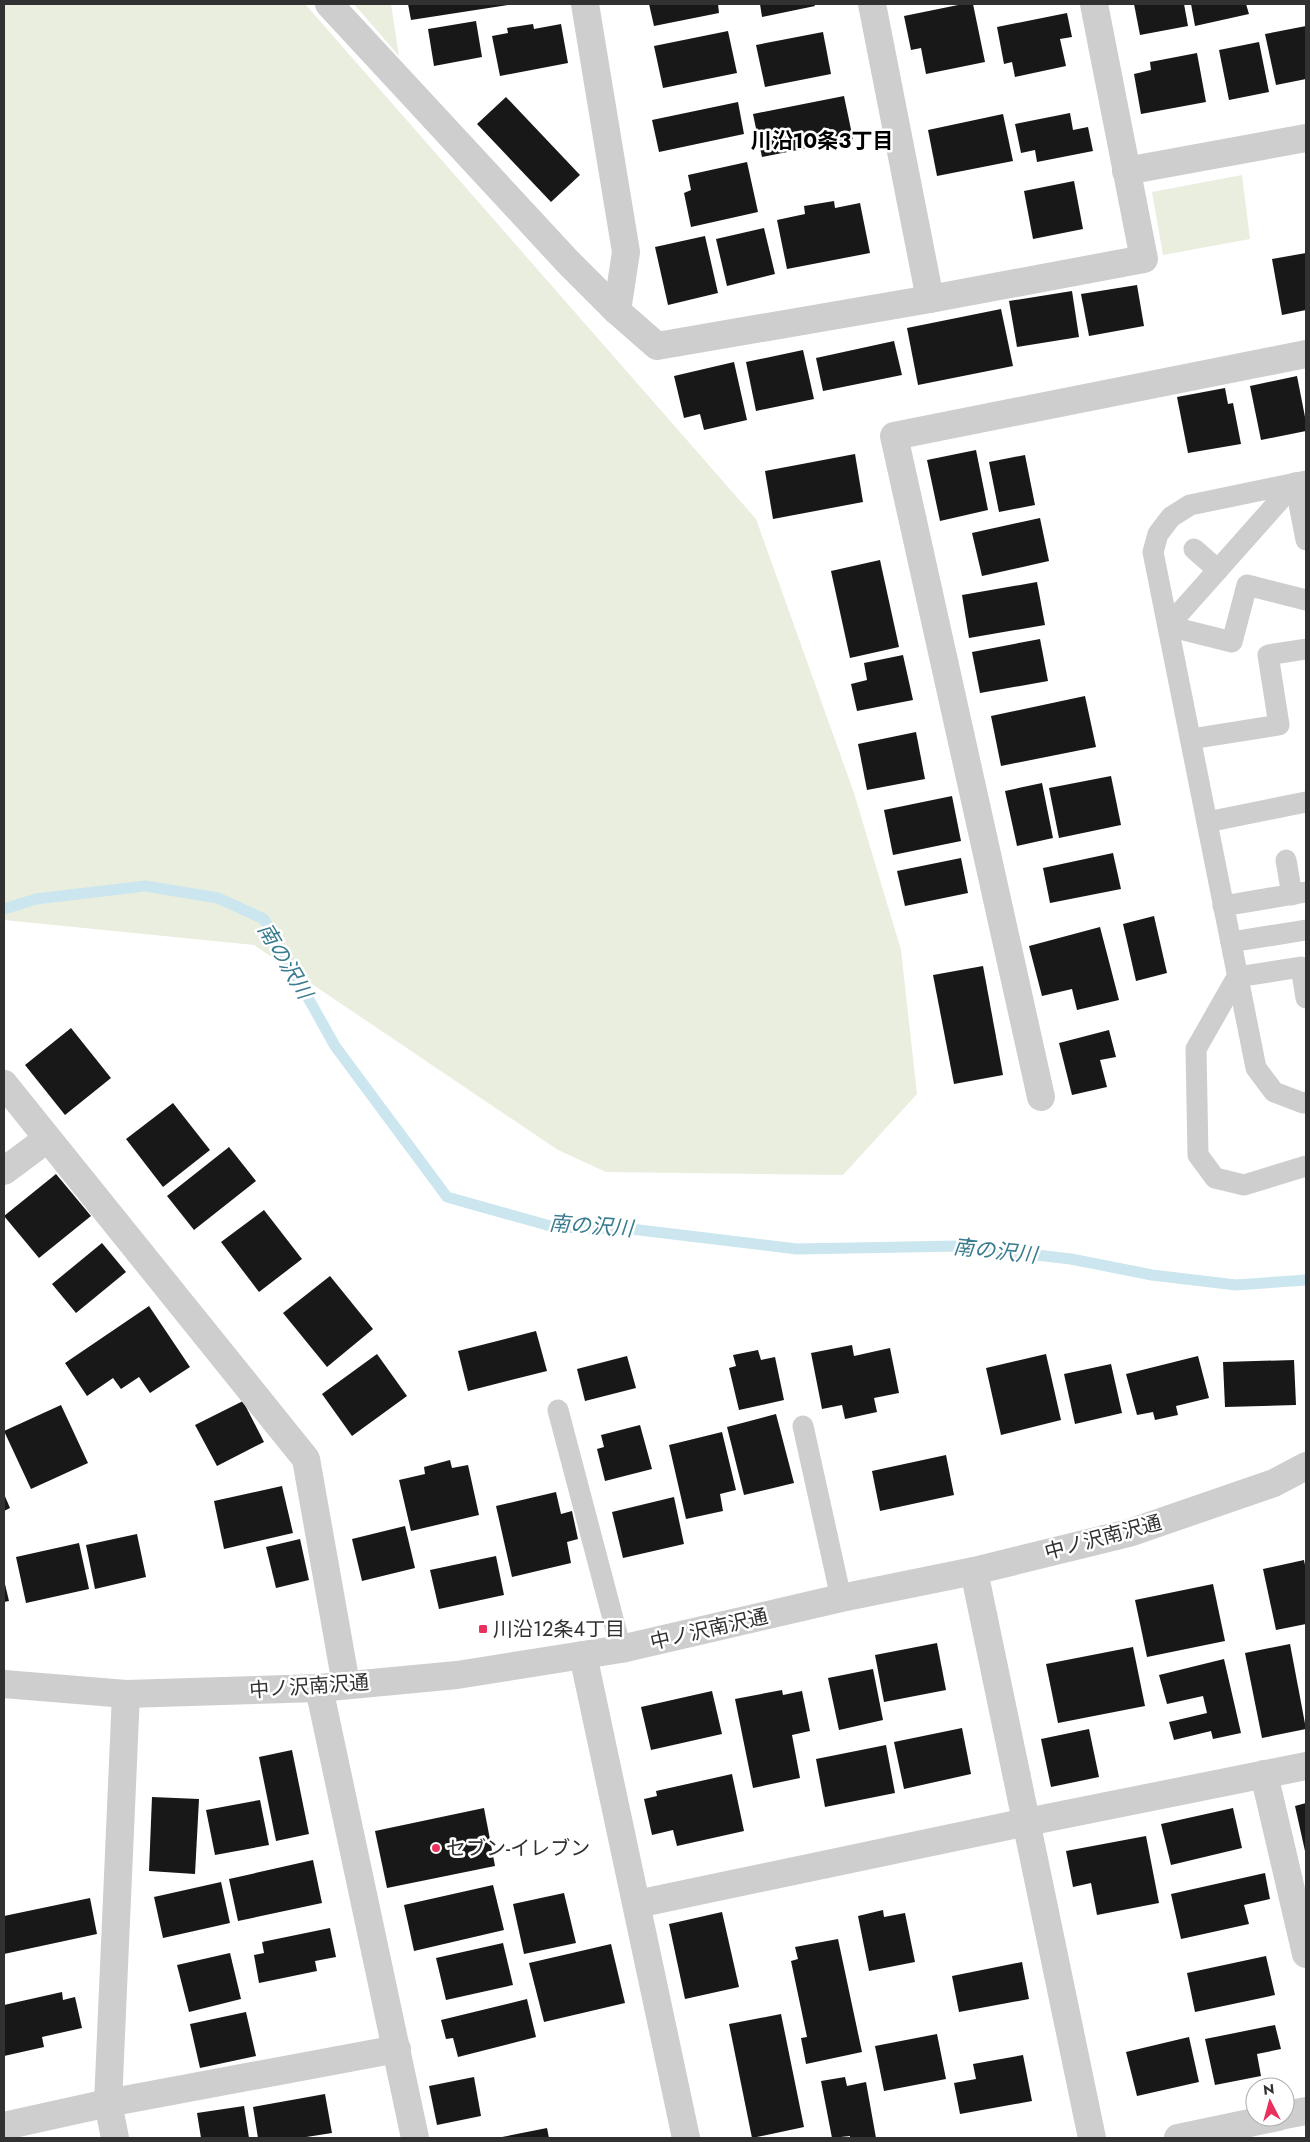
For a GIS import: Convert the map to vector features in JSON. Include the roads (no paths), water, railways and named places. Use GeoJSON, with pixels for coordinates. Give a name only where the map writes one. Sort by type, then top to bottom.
{"type":"FeatureCollection","features":[{"type":"Feature","properties":{"kind":"street"},"geometry":{"type":"LineString","coordinates":[[329,4],[568,262],[617,311],[657,346],[930,299],[1144,259],[1094,4]]}},
{"type":"Feature","properties":{"kind":"street"},"geometry":{"type":"LineString","coordinates":[[585,4],[626,252],[617,311]]}},
{"type":"Feature","properties":{"kind":"street"},"geometry":{"type":"LineString","coordinates":[[872,4],[930,299]]}},
{"type":"Feature","properties":{"kind":"street"},"geometry":{"type":"LineString","coordinates":[[1126,171],[1306,138]]}},
{"type":"Feature","properties":{"kind":"street"},"geometry":{"type":"LineString","coordinates":[[1041,1097],[894,436],[1306,354]]}},
{"type":"Feature","properties":{"kind":"street"},"geometry":{"type":"LineString","coordinates":[[4,1084],[306,1459],[346,1684]]}},
{"type":"Feature","properties":{"kind":"street"},"geometry":{"type":"LineString","coordinates":[[4,1171],[47,1139]]}},
{"type":"Feature","properties":{"kind":"street","name":"中ノ沢南沢通"},"geometry":{"type":"LineString","coordinates":[[4,1684],[126,1694],[319,1688],[457,1675],[621,1649],[841,1598],[974,1571],[1129,1533],[1274,1484],[1306,1466]]}},
{"type":"Feature","properties":{"kind":"street"},"geometry":{"type":"LineString","coordinates":[[974,1571],[1092,2138]]}},
{"type":"Feature","properties":{"kind":"street"},"geometry":{"type":"LineString","coordinates":[[583,1655],[686,2138]]}},
{"type":"Feature","properties":{"kind":"street"},"geometry":{"type":"LineString","coordinates":[[319,1688],[415,2138]]}},
{"type":"Feature","properties":{"kind":"street"},"geometry":{"type":"LineString","coordinates":[[115,2138],[108,2103],[126,1694]]}},
{"type":"Feature","properties":{"kind":"street"},"geometry":{"type":"LineString","coordinates":[[637,1904],[1027,1822],[1306,1766]]}},
{"type":"Feature","properties":{"kind":"street"},"geometry":{"type":"LineString","coordinates":[[1264,1774],[1306,1954]]}},
{"type":"Feature","properties":{"kind":"street"},"geometry":{"type":"LineString","coordinates":[[4,2126],[108,2103],[396,2049]]}},
{"type":"Feature","properties":{"kind":"street"},"geometry":{"type":"LineString","coordinates":[[1178,2138],[1245,2124]]}},
{"type":"Feature","properties":{"kind":"lane"},"geometry":{"type":"LineString","coordinates":[[1301,482],[1306,540]]}},
{"type":"Feature","properties":{"kind":"lane"},"geometry":{"type":"LineString","coordinates":[[1168,626],[1301,482]]}},
{"type":"Feature","properties":{"kind":"lane"},"geometry":{"type":"LineString","coordinates":[[1301,482],[1190,505],[1171,517],[1158,534],[1153,552],[1256,1068],[1274,1092],[1303,1103],[1306,1102]]}},
{"type":"Feature","properties":{"kind":"lane"},"geometry":{"type":"LineString","coordinates":[[1194,549],[1218,570]]}},
{"type":"Feature","properties":{"kind":"lane"},"geometry":{"type":"LineString","coordinates":[[1168,626],[1232,642],[1247,585],[1306,600]]}},
{"type":"Feature","properties":{"kind":"lane"},"geometry":{"type":"LineString","coordinates":[[1190,739],[1279,725],[1268,655],[1306,649]]}},
{"type":"Feature","properties":{"kind":"lane"},"geometry":{"type":"LineString","coordinates":[[1207,822],[1306,802]]}},
{"type":"Feature","properties":{"kind":"lane"},"geometry":{"type":"LineString","coordinates":[[1223,906],[1299,893],[1286,860]]}},
{"type":"Feature","properties":{"kind":"lane"},"geometry":{"type":"LineString","coordinates":[[1231,942],[1306,930]]}},
{"type":"Feature","properties":{"kind":"lane"},"geometry":{"type":"LineString","coordinates":[[1237,977],[1301,967],[1306,998]]}},
{"type":"Feature","properties":{"kind":"lane"},"geometry":{"type":"LineString","coordinates":[[1237,977],[1196,1049],[1198,1155],[1215,1178],[1244,1185],[1306,1166]]}},
{"type":"Feature","properties":{"kind":"lane"},"geometry":{"type":"LineString","coordinates":[[558,1410],[621,1649]]}},
{"type":"Feature","properties":{"kind":"lane"},"geometry":{"type":"LineString","coordinates":[[803,1426],[841,1598]]}},
{"type":"Feature","properties":{"kind":"waterway","name":"南の沢川"},"geometry":{"type":"LineString","coordinates":[[4,909],[36,899],[145,886],[218,898],[264,919],[335,1046],[447,1197],[554,1227],[631,1229],[797,1249],[959,1246],[1071,1259],[1152,1275],[1236,1285],[1306,1280]]}},
{"type":"Feature","properties":{"kind":"place","name":"川沿12条4丁目"},"geometry":{"type":"Point","coordinates":[483,1629]}},
{"type":"Feature","properties":{"kind":"place","name":"セブン-イレブン"},"geometry":{"type":"Point","coordinates":[436,1848]}},
{"type":"Feature","properties":{"kind":"district","name":"川沿10条3丁目"},"geometry":{"type":"Point","coordinates":[822,141]}}]}
